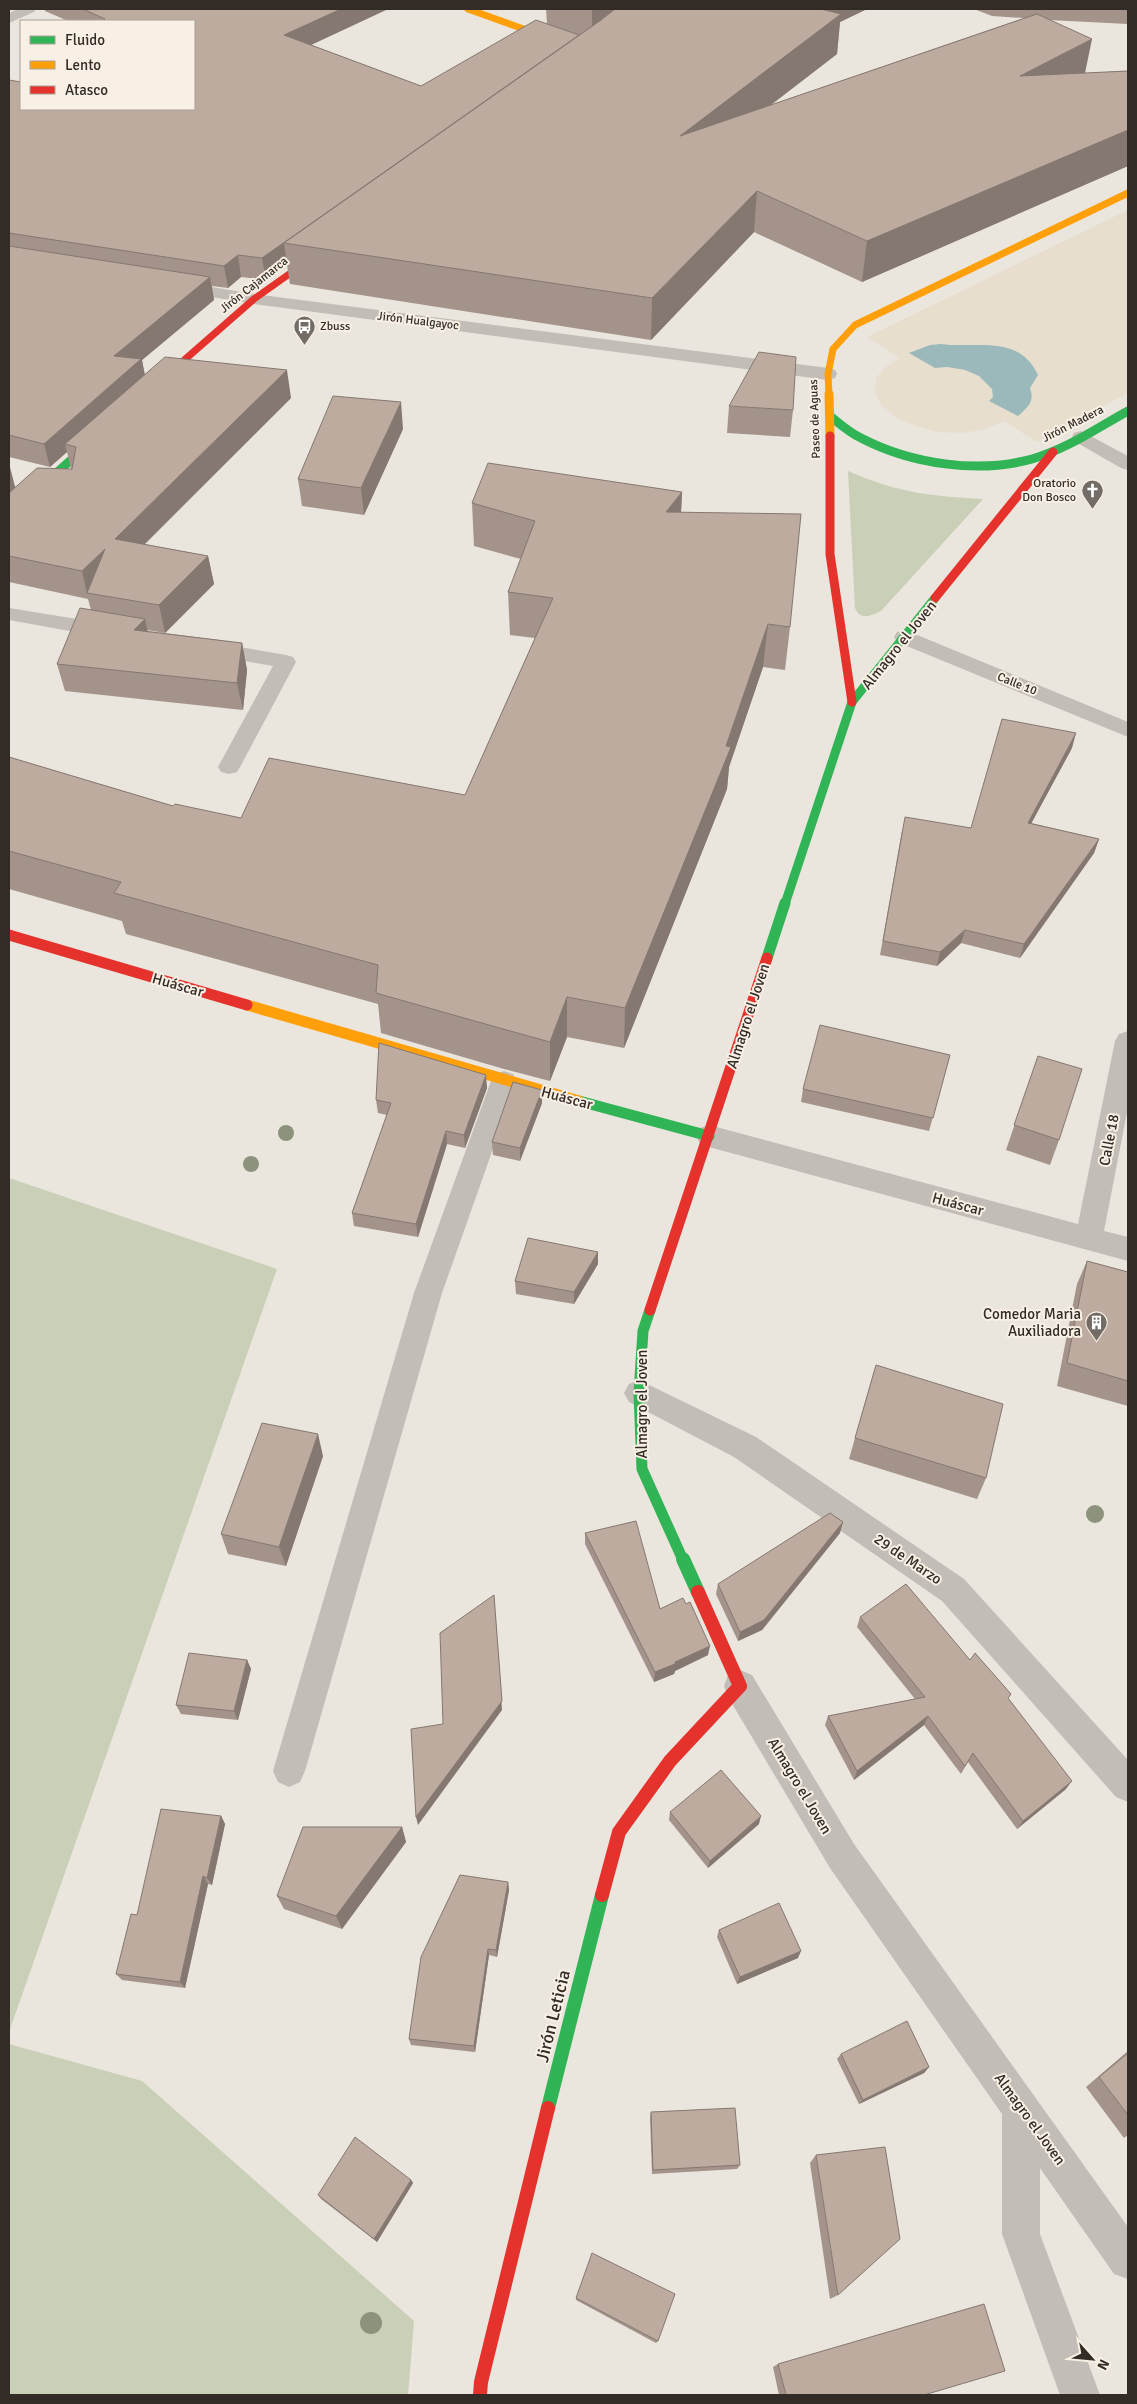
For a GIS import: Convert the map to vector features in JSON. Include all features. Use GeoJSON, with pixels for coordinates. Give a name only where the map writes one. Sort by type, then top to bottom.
{"type":"FeatureCollection","features":[{"type":"Feature","properties":{"kind":"street"},"geometry":{"type":"LineString","coordinates":[[9,19],[29,9]]}},
{"type":"Feature","properties":{"kind":"street"},"geometry":{"type":"LineString","coordinates":[[468,9],[567,45]]}},
{"type":"Feature","properties":{"kind":"street","name":"Paseo de Aguas"},"geometry":{"type":"LineString","coordinates":[[852,702],[830,554],[830,416],[828,374],[833,349],[855,325],[1128,193]]}},
{"type":"Feature","properties":{"kind":"street","name":"Jirón Cajamarca"},"geometry":{"type":"LineString","coordinates":[[150,390],[254,299],[327,247]]}},
{"type":"Feature","properties":{"kind":"street","name":"Jirón Hualgayoc"},"geometry":{"type":"LineString","coordinates":[[154,283],[254,299],[828,374]]}},
{"type":"Feature","properties":{"kind":"street","name":"Jirón Madera"},"geometry":{"type":"LineString","coordinates":[[830,416],[863,440],[908,457],[959,465],[1010,464],[1053,452],[1128,411]]}},
{"type":"Feature","properties":{"kind":"street"},"geometry":{"type":"LineString","coordinates":[[9,515],[106,429]]}},
{"type":"Feature","properties":{"kind":"street","name":"Almagro el Joven"},"geometry":{"type":"LineString","coordinates":[[1053,452],[852,702],[643,1330],[639,1393],[642,1469],[740,1686],[842,1856],[1021,2106],[1128,2260]]}},
{"type":"Feature","properties":{"kind":"street","name":"Calle 10"},"geometry":{"type":"LineString","coordinates":[[905,637],[1128,730]]}},
{"type":"Feature","properties":{"kind":"street","name":"Huáscar"},"geometry":{"type":"LineString","coordinates":[[9,935],[504,1081],[1128,1250]]}},
{"type":"Feature","properties":{"kind":"street","name":"Calle 18"},"geometry":{"type":"LineString","coordinates":[[1089,1239],[1128,1042]]}},
{"type":"Feature","properties":{"kind":"street","name":"29 de Marzo"},"geometry":{"type":"LineString","coordinates":[[639,1393],[745,1447],[954,1590],[1128,1785]]}},
{"type":"Feature","properties":{"kind":"street","name":"Jirón Leticia"},"geometry":{"type":"LineString","coordinates":[[480,2395],[483,2372],[577,1991],[619,1832],[670,1761],[740,1686]]}},
{"type":"Feature","properties":{"kind":"street"},"geometry":{"type":"LineString","coordinates":[[1021,2106],[1021,2234],[1080,2395]]}},
{"type":"Feature","properties":{"kind":"lane"},"geometry":{"type":"LineString","coordinates":[[1081,437],[1128,464]]}},
{"type":"Feature","properties":{"kind":"lane"},"geometry":{"type":"LineString","coordinates":[[9,614],[124,634]]}},
{"type":"Feature","properties":{"kind":"lane"},"geometry":{"type":"LineString","coordinates":[[191,646],[286,662],[230,768]]}},
{"type":"Feature","properties":{"kind":"lane"},"geometry":{"type":"LineString","coordinates":[[289,1771],[428,1292],[504,1081]]}},
{"type":"Feature","properties":{"kind":"green space"},"geometry":{"type":"Polygon","coordinates":[[[848,471],[899,489],[930,495],[983,499],[881,611],[866,616],[860,615],[855,608],[848,471]]]}},
{"type":"Feature","properties":{"kind":"green space"},"geometry":{"type":"Polygon","coordinates":[[[9,1178],[277,1269],[9,2032],[9,1178]]]}},
{"type":"Feature","properties":{"kind":"green space"},"geometry":{"type":"Polygon","coordinates":[[[9,2044],[142,2081],[414,2321],[408,2395],[9,2395],[9,2044]]]}},
{"type":"Feature","properties":{"kind":"shaded area"},"geometry":{"type":"Polygon","coordinates":[[[1128,210],[1128,393],[1037,442],[1004,421],[986,429],[963,433],[938,432],[915,426],[895,417],[881,405],[875,392],[876,378],[886,367],[900,358],[867,337],[1128,210]]]}},
{"type":"Feature","properties":{"kind":"water"},"geometry":{"type":"Polygon","coordinates":[[[930,345],[995,346],[1008,348],[1019,353],[1030,362],[1038,375],[1030,388],[1032,397],[1030,404],[1018,416],[989,401],[993,397],[992,389],[979,376],[965,370],[947,367],[935,368],[909,353],[930,345]]]}},
{"type":"Feature","properties":{"kind":"building"},"geometry":{"type":"Polygon","coordinates":[[[83,9],[341,9],[284,35],[421,86],[536,20],[579,35],[262,258],[238,255],[224,266],[9,233],[9,80],[20,82],[20,110],[195,110],[195,20],[104,20],[105,19],[83,9]]]}},
{"type":"Feature","properties":{"kind":"building"},"geometry":{"type":"Polygon","coordinates":[[[615,9],[821,9],[841,14],[680,136],[1037,14],[1092,39],[1020,76],[1128,71],[1128,130],[867,241],[757,191],[652,298],[284,243],[615,9]]]}},
{"type":"Feature","properties":{"kind":"building"},"geometry":{"type":"Polygon","coordinates":[[[9,246],[210,277],[114,356],[141,359],[44,444],[9,435],[9,246]]]}},
{"type":"Feature","properties":{"kind":"building"},"geometry":{"type":"Polygon","coordinates":[[[759,352],[796,357],[793,410],[729,406],[759,352]]]}},
{"type":"Feature","properties":{"kind":"building"},"geometry":{"type":"Polygon","coordinates":[[[165,357],[287,370],[115,539],[208,556],[159,605],[87,593],[105,549],[82,571],[9,556],[9,493],[37,468],[72,469],[76,447],[65,444],[165,357]]]}},
{"type":"Feature","properties":{"kind":"building"},"geometry":{"type":"Polygon","coordinates":[[[333,396],[401,402],[361,488],[298,479],[333,396]]]}},
{"type":"Feature","properties":{"kind":"building"},"geometry":{"type":"Polygon","coordinates":[[[488,463],[682,492],[666,512],[801,514],[790,627],[768,624],[726,746],[731,747],[625,1008],[567,997],[550,1042],[376,993],[378,965],[114,893],[121,882],[9,851],[9,757],[173,806],[175,804],[241,818],[269,758],[465,795],[553,598],[508,592],[535,521],[472,503],[488,463]]]}},
{"type":"Feature","properties":{"kind":"building"},"geometry":{"type":"Polygon","coordinates":[[[80,608],[145,619],[134,630],[242,643],[237,683],[57,664],[80,608]]]}},
{"type":"Feature","properties":{"kind":"building"},"geometry":{"type":"Polygon","coordinates":[[[1002,719],[1076,733],[1028,823],[1099,839],[1024,944],[965,930],[940,952],[883,941],[905,817],[971,828],[1002,719]]]}},
{"type":"Feature","properties":{"kind":"building"},"geometry":{"type":"Polygon","coordinates":[[[820,1025],[950,1055],[933,1118],[803,1089],[820,1025]]]}},
{"type":"Feature","properties":{"kind":"building"},"geometry":{"type":"Polygon","coordinates":[[[379,1043],[486,1075],[464,1135],[446,1131],[416,1224],[352,1213],[391,1103],[376,1100],[379,1043]]]}},
{"type":"Feature","properties":{"kind":"building"},"geometry":{"type":"Polygon","coordinates":[[[1038,1056],[1082,1069],[1059,1140],[1014,1125],[1038,1056]]]}},
{"type":"Feature","properties":{"kind":"building"},"geometry":{"type":"Polygon","coordinates":[[[513,1082],[542,1090],[520,1148],[492,1142],[513,1082]]]}},
{"type":"Feature","properties":{"kind":"building"},"geometry":{"type":"Polygon","coordinates":[[[528,1238],[598,1252],[574,1292],[515,1281],[528,1238]]]}},
{"type":"Feature","properties":{"kind":"building","name":"Comedor Maria Auxiliadora"},"geometry":{"type":"Polygon","coordinates":[[[1087,1261],[1128,1272],[1128,1381],[1067,1363],[1087,1261]]]}},
{"type":"Feature","properties":{"kind":"building"},"geometry":{"type":"Polygon","coordinates":[[[876,1365],[1003,1404],[986,1478],[855,1438],[876,1365]]]}},
{"type":"Feature","properties":{"kind":"building"},"geometry":{"type":"Polygon","coordinates":[[[262,1423],[318,1434],[279,1547],[221,1534],[262,1423]]]}},
{"type":"Feature","properties":{"kind":"building"},"geometry":{"type":"Polygon","coordinates":[[[830,1513],[843,1522],[764,1620],[740,1632],[718,1584],[830,1513]]]}},
{"type":"Feature","properties":{"kind":"building"},"geometry":{"type":"Polygon","coordinates":[[[636,1521],[660,1609],[683,1598],[686,1604],[690,1602],[710,1646],[655,1672],[585,1533],[636,1521]]]}},
{"type":"Feature","properties":{"kind":"building"},"geometry":{"type":"Polygon","coordinates":[[[906,1584],[970,1660],[975,1653],[1011,1694],[1008,1698],[1072,1781],[1023,1821],[973,1753],[965,1766],[928,1716],[857,1771],[828,1716],[925,1697],[860,1617],[906,1584]]]}},
{"type":"Feature","properties":{"kind":"building"},"geometry":{"type":"Polygon","coordinates":[[[494,1595],[502,1701],[416,1817],[411,1729],[443,1724],[440,1633],[494,1595]]]}},
{"type":"Feature","properties":{"kind":"building"},"geometry":{"type":"Polygon","coordinates":[[[189,1653],[247,1660],[234,1711],[176,1705],[189,1653]]]}},
{"type":"Feature","properties":{"kind":"building"},"geometry":{"type":"Polygon","coordinates":[[[721,1770],[761,1816],[710,1861],[670,1812],[721,1770]]]}},
{"type":"Feature","properties":{"kind":"building"},"geometry":{"type":"Polygon","coordinates":[[[161,1809],[221,1816],[207,1878],[203,1876],[180,1982],[116,1974],[131,1914],[137,1915],[161,1809]]]}},
{"type":"Feature","properties":{"kind":"building"},"geometry":{"type":"Polygon","coordinates":[[[303,1827],[402,1827],[336,1916],[277,1896],[303,1827]]]}},
{"type":"Feature","properties":{"kind":"building"},"geometry":{"type":"Polygon","coordinates":[[[460,1875],[508,1882],[496,1950],[488,1949],[474,2046],[409,2039],[421,1957],[460,1875]]]}},
{"type":"Feature","properties":{"kind":"building"},"geometry":{"type":"Polygon","coordinates":[[[779,1903],[801,1951],[740,1977],[719,1930],[779,1903]]]}},
{"type":"Feature","properties":{"kind":"building"},"geometry":{"type":"Polygon","coordinates":[[[907,2021],[929,2067],[863,2100],[841,2054],[907,2021]]]}},
{"type":"Feature","properties":{"kind":"building"},"geometry":{"type":"Polygon","coordinates":[[[1128,2053],[1128,2115],[1099,2077],[1128,2053]]]}},
{"type":"Feature","properties":{"kind":"building"},"geometry":{"type":"Polygon","coordinates":[[[735,2108],[740,2165],[653,2170],[651,2112],[735,2108]]]}},
{"type":"Feature","properties":{"kind":"building"},"geometry":{"type":"Polygon","coordinates":[[[355,2137],[411,2180],[374,2239],[318,2195],[355,2137]]]}},
{"type":"Feature","properties":{"kind":"building"},"geometry":{"type":"Polygon","coordinates":[[[885,2147],[900,2239],[838,2295],[816,2155],[885,2147]]]}},
{"type":"Feature","properties":{"kind":"building"},"geometry":{"type":"Polygon","coordinates":[[[592,2253],[675,2294],[658,2341],[576,2298],[592,2253]]]}},
{"type":"Feature","properties":{"kind":"building"},"geometry":{"type":"Polygon","coordinates":[[[984,2304],[1005,2371],[924,2395],[786,2395],[778,2364],[984,2304]]]}},
{"type":"Feature","properties":{"kind":"traffic: fast"},"geometry":{"type":"LineString","coordinates":[[830,416],[855,435],[885,449],[933,461],[958,465],[984,465],[1032,459],[1054,451],[1128,411]]}},
{"type":"Feature","properties":{"kind":"traffic: fast"},"geometry":{"type":"LineString","coordinates":[[9,515],[98,436]]}},
{"type":"Feature","properties":{"kind":"traffic: fast"},"geometry":{"type":"LineString","coordinates":[[767,958],[852,702],[935,598]]}},
{"type":"Feature","properties":{"kind":"traffic: fast"},"geometry":{"type":"LineString","coordinates":[[579,1101],[709,1136]]}},
{"type":"Feature","properties":{"kind":"traffic: fast"},"geometry":{"type":"LineString","coordinates":[[650,1310],[643,1331],[639,1393],[642,1469],[698,1592]]}},
{"type":"Feature","properties":{"kind":"traffic: fast"},"geometry":{"type":"LineString","coordinates":[[548,2108],[602,1895]]}},
{"type":"Feature","properties":{"kind":"traffic: slow"},"geometry":{"type":"LineString","coordinates":[[468,9],[557,41]]}},
{"type":"Feature","properties":{"kind":"traffic: slow"},"geometry":{"type":"LineString","coordinates":[[830,436],[828,374],[833,349],[855,325],[1128,193]]}},
{"type":"Feature","properties":{"kind":"traffic: slow"},"geometry":{"type":"LineString","coordinates":[[247,1005],[579,1101]]}},
{"type":"Feature","properties":{"kind":"traffic: jam"},"geometry":{"type":"LineString","coordinates":[[158,383],[254,299],[319,253]]}},
{"type":"Feature","properties":{"kind":"traffic: jam"},"geometry":{"type":"LineString","coordinates":[[830,436],[830,554],[852,702]]}},
{"type":"Feature","properties":{"kind":"traffic: jam"},"geometry":{"type":"LineString","coordinates":[[935,598],[1053,452]]}},
{"type":"Feature","properties":{"kind":"traffic: jam"},"geometry":{"type":"LineString","coordinates":[[9,935],[247,1005]]}},
{"type":"Feature","properties":{"kind":"traffic: jam"},"geometry":{"type":"LineString","coordinates":[[650,1310],[767,958]]}},
{"type":"Feature","properties":{"kind":"traffic: jam"},"geometry":{"type":"LineString","coordinates":[[602,1895],[619,1832],[670,1761],[740,1686],[698,1592]]}},
{"type":"Feature","properties":{"kind":"traffic: jam"},"geometry":{"type":"LineString","coordinates":[[480,2395],[481,2382],[548,2108]]}},
{"type":"Feature","properties":{"kind":"place","name":"Zbuss"},"geometry":{"type":"Point","coordinates":[304,345]}},
{"type":"Feature","properties":{"kind":"place","name":"Oratorio Don Bosco"},"geometry":{"type":"Point","coordinates":[1092,509]}},
{"type":"Feature","properties":{"kind":"place","name":"Comedor Maria Auxiliadora"},"geometry":{"type":"Point","coordinates":[1097,1342]}}]}
